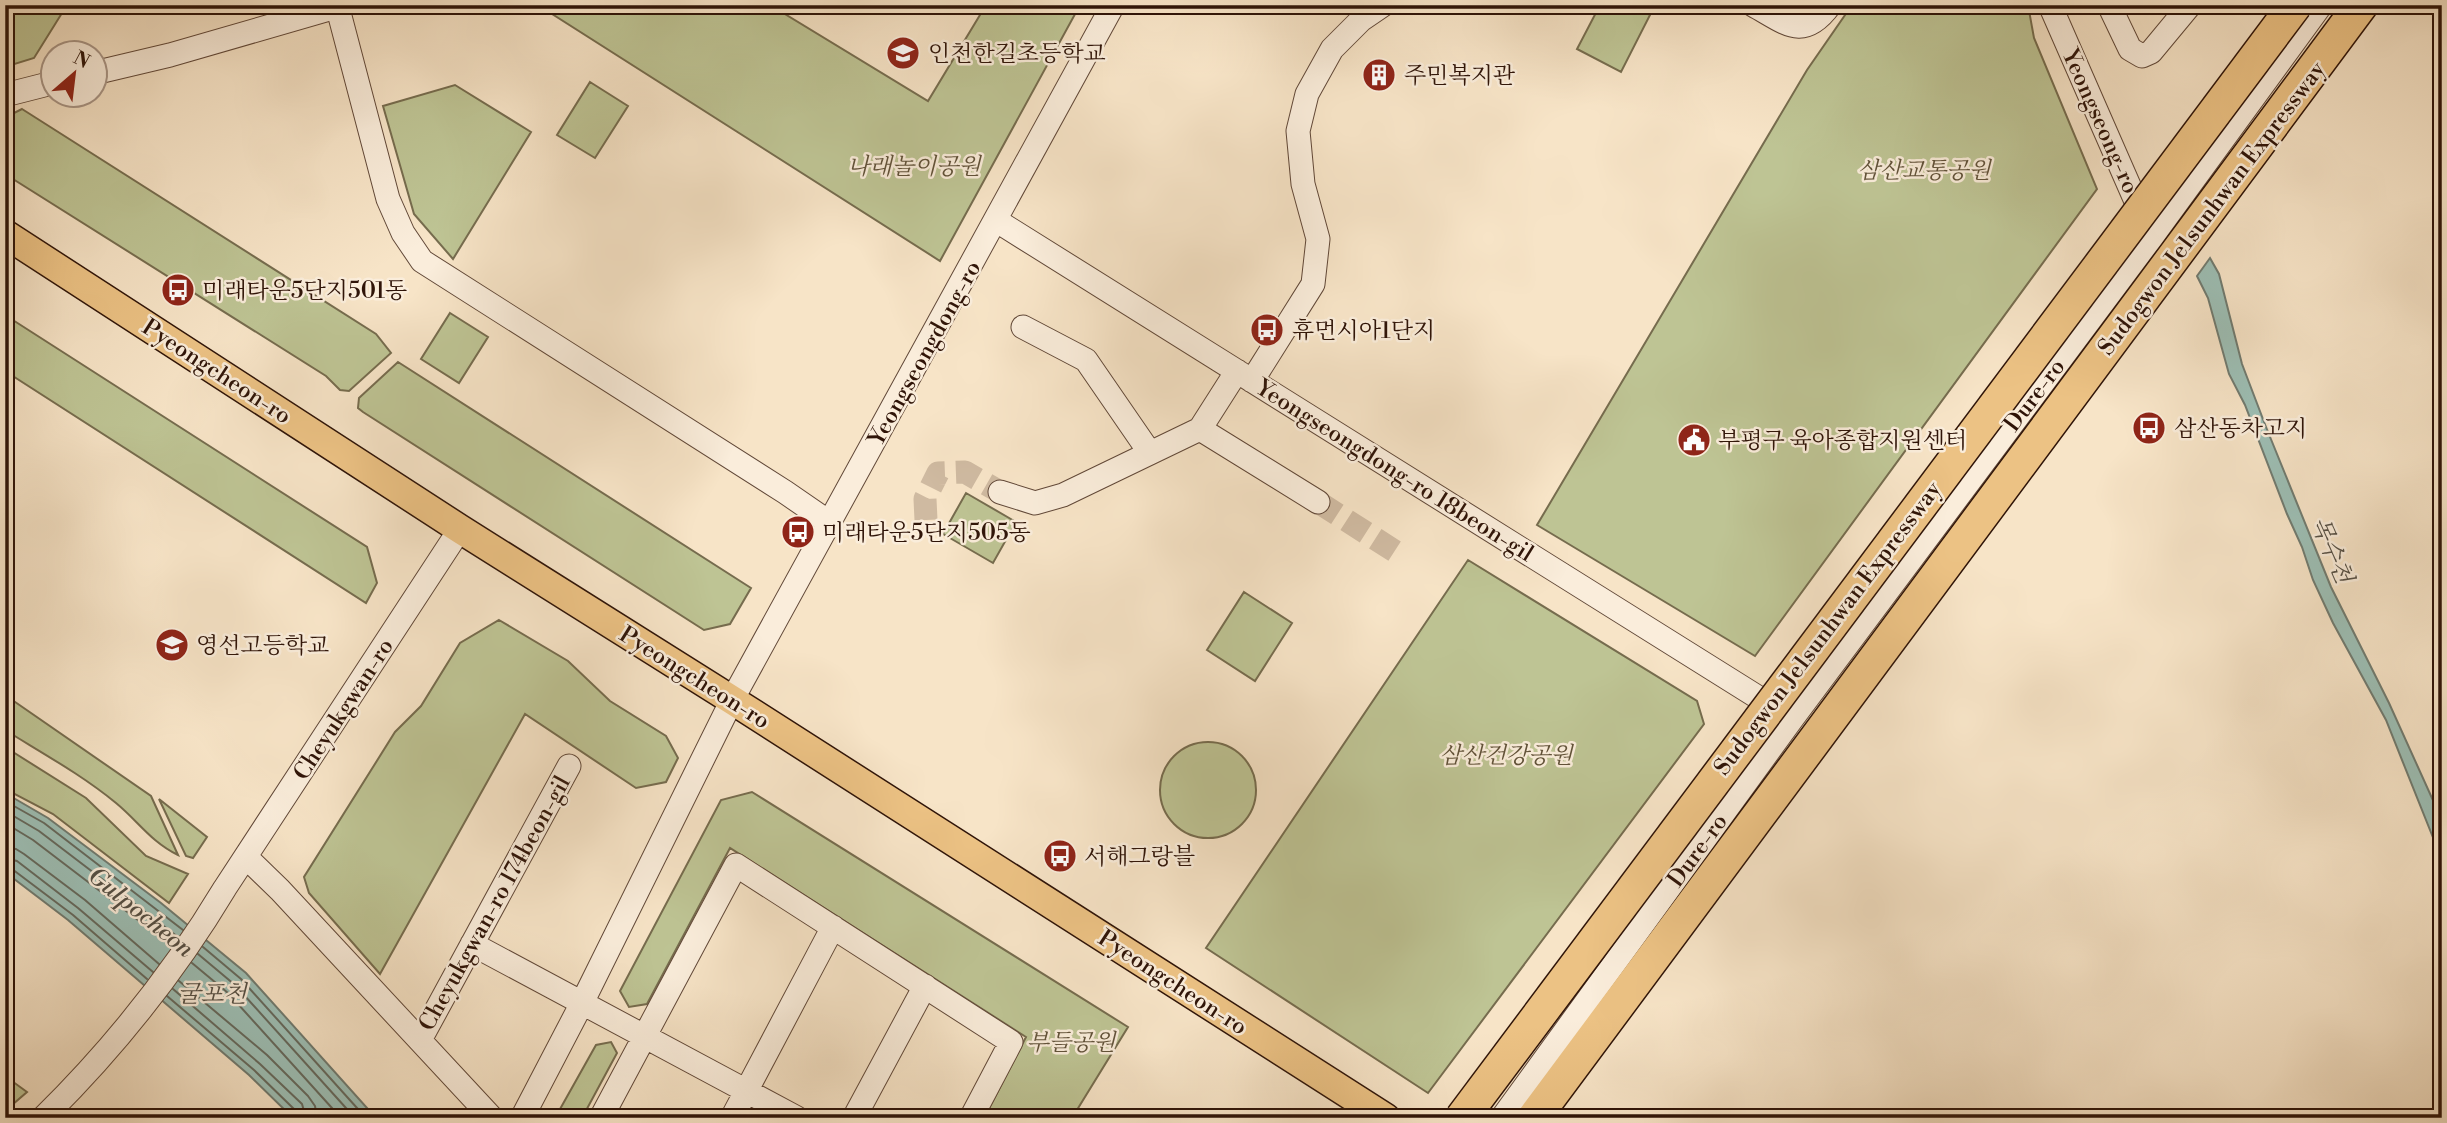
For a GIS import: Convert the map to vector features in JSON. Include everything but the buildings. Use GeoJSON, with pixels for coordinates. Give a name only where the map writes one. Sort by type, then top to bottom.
{"type":"FeatureCollection","features":[{"type":"Feature","properties":{"kind":"highway","name":"Sudogwon Je1sunhwan Expressway"},"geometry":{"type":"LineString","coordinates":[[1462,1118],[2295,5]]}},
{"type":"Feature","properties":{"kind":"highway","name":"Sudogwon Je1sunhwan Expressway"},"geometry":{"type":"LineString","coordinates":[[1534,1118],[2361,5]]}},
{"type":"Feature","properties":{"kind":"main road","name":"Pyeongcheon-ro"},"geometry":{"type":"LineString","coordinates":[[5,233],[460,529],[1386,1118]]}},
{"type":"Feature","properties":{"kind":"street"},"geometry":{"type":"LineString","coordinates":[[108,70],[170,55],[343,5]]}},
{"type":"Feature","properties":{"kind":"street","name":"Yeongseongdong-ro"},"geometry":{"type":"LineString","coordinates":[[522,1118],[732,700],[997,221],[1113,5]]}},
{"type":"Feature","properties":{"kind":"street"},"geometry":{"type":"LineString","coordinates":[[1000,492],[1034,503],[1063,495],[1200,429],[1244,376],[1313,284],[1318,239],[1303,184],[1298,131],[1307,94],[1332,49],[1361,20],[1383,5]]}},
{"type":"Feature","properties":{"kind":"street"},"geometry":{"type":"LineString","coordinates":[[1753,5],[1785,22],[1801,27],[1812,25],[1819,20],[1830,5]]}},
{"type":"Feature","properties":{"kind":"street","name":"Yeongseong-ro"},"geometry":{"type":"LineString","coordinates":[[2050,5],[2151,238]]}},
{"type":"Feature","properties":{"kind":"street"},"geometry":{"type":"LineString","coordinates":[[2109,5],[2130,49],[2142,56],[2151,52],[2190,5]]}},
{"type":"Feature","properties":{"kind":"street","name":"Dure-ro"},"geometry":{"type":"LineString","coordinates":[[1502,1118],[2321,5]]}},
{"type":"Feature","properties":{"kind":"street"},"geometry":{"type":"LineString","coordinates":[[337,6],[388,199],[403,233],[422,261],[830,523]]}},
{"type":"Feature","properties":{"kind":"street"},"geometry":{"type":"LineString","coordinates":[[5,95],[38,87]]}},
{"type":"Feature","properties":{"kind":"street","name":"Yeongseongdong-ro 18beon-gil"},"geometry":{"type":"LineString","coordinates":[[997,221],[1793,719]]}},
{"type":"Feature","properties":{"kind":"street"},"geometry":{"type":"LineString","coordinates":[[1023,327],[1086,360],[1150,453]]}},
{"type":"Feature","properties":{"kind":"street"},"geometry":{"type":"LineString","coordinates":[[1200,429],[1318,502]]}},
{"type":"Feature","properties":{"kind":"street","name":"Cheyukgwan-ro"},"geometry":{"type":"LineString","coordinates":[[43,1118],[121,1036],[194,939],[460,529]]}},
{"type":"Feature","properties":{"kind":"street","name":"Cheyukgwan-ro 174beon-gil"},"geometry":{"type":"LineString","coordinates":[[419,1040],[569,766]]}},
{"type":"Feature","properties":{"kind":"street","name":"Cheyukgwan-ro 174beon-gil"},"geometry":{"type":"LineString","coordinates":[[246,857],[280,890],[492,1118]]}},
{"type":"Feature","properties":{"kind":"street"},"geometry":{"type":"LineString","coordinates":[[601,1118],[736,864],[1011,1042],[971,1118]]}},
{"type":"Feature","properties":{"kind":"street"},"geometry":{"type":"LineString","coordinates":[[732,1118],[833,927]]}},
{"type":"Feature","properties":{"kind":"street"},"geometry":{"type":"LineString","coordinates":[[472,944],[797,1118]]}},
{"type":"Feature","properties":{"kind":"street"},"geometry":{"type":"LineString","coordinates":[[854,1118],[925,986]]}},
{"type":"Feature","properties":{"kind":"green space"},"geometry":{"type":"Polygon","coordinates":[[[6,5],[67,5],[46,38],[38,38],[38,52],[34,58],[5,67],[6,5]]]}},
{"type":"Feature","properties":{"kind":"green space","name":"나래놀이공원"},"geometry":{"type":"Polygon","coordinates":[[[538,5],[770,5],[928,101],[986,5],[1080,5],[940,261],[538,5]]]}},
{"type":"Feature","properties":{"kind":"green space"},"geometry":{"type":"Polygon","coordinates":[[[1600,5],[1631,5],[1650,15],[1621,72],[1577,49],[1600,5]]]}},
{"type":"Feature","properties":{"kind":"green space","name":"삼산교통공원"},"geometry":{"type":"Polygon","coordinates":[[[1852,5],[2028,5],[2034,38],[2097,189],[1755,656],[1537,525],[1807,70],[1852,5]]]}},
{"type":"Feature","properties":{"kind":"green space"},"geometry":{"type":"Polygon","coordinates":[[[590,82],[628,106],[595,158],[557,135],[590,82]]]}},
{"type":"Feature","properties":{"kind":"green space"},"geometry":{"type":"Polygon","coordinates":[[[455,85],[531,132],[453,259],[414,214],[383,106],[455,85]]]}},
{"type":"Feature","properties":{"kind":"green space"},"geometry":{"type":"Polygon","coordinates":[[[22,109],[376,334],[391,353],[349,391],[340,390],[326,376],[5,174],[5,121],[8,116],[22,109]]]}},
{"type":"Feature","properties":{"kind":"green space"},"geometry":{"type":"Polygon","coordinates":[[[450,313],[488,337],[459,383],[421,359],[450,313]]]}},
{"type":"Feature","properties":{"kind":"green space"},"geometry":{"type":"Polygon","coordinates":[[[5,315],[367,547],[377,583],[366,603],[5,371],[5,315]]]}},
{"type":"Feature","properties":{"kind":"green space"},"geometry":{"type":"Polygon","coordinates":[[[398,362],[751,588],[730,624],[704,630],[358,408],[359,398],[398,362]]]}},
{"type":"Feature","properties":{"kind":"green space"},"geometry":{"type":"Polygon","coordinates":[[[966,493],[1016,522],[993,563],[943,534],[966,493]]]}},
{"type":"Feature","properties":{"kind":"green space","name":"삼산건강공원"},"geometry":{"type":"Polygon","coordinates":[[[1468,560],[1697,701],[1704,724],[1428,1093],[1206,948],[1468,560]]]}},
{"type":"Feature","properties":{"kind":"green space"},"geometry":{"type":"Polygon","coordinates":[[[1244,592],[1292,623],[1255,681],[1207,650],[1244,592]]]}},
{"type":"Feature","properties":{"kind":"green space"},"geometry":{"type":"Polygon","coordinates":[[[499,620],[568,661],[610,701],[666,736],[678,758],[666,782],[636,788],[525,714],[380,974],[309,893],[304,877],[395,732],[421,706],[460,643],[499,620]]]}},
{"type":"Feature","properties":{"kind":"green space"},"geometry":{"type":"Polygon","coordinates":[[[5,695],[151,796],[178,855],[152,838],[116,803],[90,783],[5,730],[5,695]]]}},
{"type":"Feature","properties":{"kind":"green space"},"geometry":{"type":"Polygon","coordinates":[[[1208,742],[1226,746],[1242,756],[1252,772],[1256,790],[1252,808],[1242,824],[1226,834],[1208,838],[1190,834],[1174,824],[1164,808],[1160,790],[1164,772],[1174,756],[1190,746],[1208,742]]]}},
{"type":"Feature","properties":{"kind":"green space"},"geometry":{"type":"Polygon","coordinates":[[[5,747],[86,798],[146,856],[188,874],[169,903],[53,814],[5,789],[5,747]]]}},
{"type":"Feature","properties":{"kind":"green space","name":"부들공원"},"geometry":{"type":"Polygon","coordinates":[[[752,792],[1128,1027],[1072,1118],[984,1118],[1026,1037],[730,848],[647,1004],[629,1007],[620,991],[721,800],[752,792]]]}},
{"type":"Feature","properties":{"kind":"green space"},"geometry":{"type":"Polygon","coordinates":[[[159,799],[207,837],[193,858],[186,856],[159,799]]]}},
{"type":"Feature","properties":{"kind":"green space"},"geometry":{"type":"Polygon","coordinates":[[[611,1042],[617,1053],[582,1118],[555,1118],[596,1045],[611,1042]]]}},
{"type":"Feature","properties":{"kind":"green space"},"geometry":{"type":"Polygon","coordinates":[[[5,1076],[27,1092],[5,1111],[5,1076]]]}},
{"type":"Feature","properties":{"kind":"water","name":"목수천"},"geometry":{"type":"Polygon","coordinates":[[[2210,258],[2219,274],[2242,364],[2331,587],[2389,703],[2436,807],[2442,823],[2442,860],[2386,720],[2333,623],[2313,580],[2245,405],[2229,374],[2208,298],[2197,276],[2210,258]]]}},
{"type":"Feature","properties":{"kind":"water","name":"굴포천"},"geometry":{"type":"Polygon","coordinates":[[[5,793],[48,818],[161,903],[246,973],[376,1118],[293,1118],[249,1075],[68,920],[5,872],[5,793]]]}},
{"type":"Feature","properties":{"kind":"tunnel"},"geometry":{"type":"LineString","coordinates":[[926,520],[925,499],[938,473],[965,472],[1000,492]]}},
{"type":"Feature","properties":{"kind":"tunnel"},"geometry":{"type":"LineString","coordinates":[[1318,502],[1396,552]]}},
{"type":"Feature","properties":{"kind":"place","name":"인천한길초등학교"},"geometry":{"type":"Point","coordinates":[903,53]}},
{"type":"Feature","properties":{"kind":"place","name":"주민복지관"},"geometry":{"type":"Point","coordinates":[1379,75]}},
{"type":"Feature","properties":{"kind":"place","name":"미래타운5단지501동"},"geometry":{"type":"Point","coordinates":[178,290]}},
{"type":"Feature","properties":{"kind":"place","name":"휴먼시아1단지"},"geometry":{"type":"Point","coordinates":[1267,330]}},
{"type":"Feature","properties":{"kind":"place","name":"삼산동차고지"},"geometry":{"type":"Point","coordinates":[2149,428]}},
{"type":"Feature","properties":{"kind":"place","name":"부평구 육아종합지원센터"},"geometry":{"type":"Point","coordinates":[1694,440]}},
{"type":"Feature","properties":{"kind":"place","name":"미래타운5단지505동"},"geometry":{"type":"Point","coordinates":[798,532]}},
{"type":"Feature","properties":{"kind":"place","name":"영선고등학교"},"geometry":{"type":"Point","coordinates":[172,645]}},
{"type":"Feature","properties":{"kind":"place","name":"서해그랑블"},"geometry":{"type":"Point","coordinates":[1060,856]}},
{"type":"Feature","properties":{"kind":"water label","name":"Gulpocheon"},"geometry":{"type":"Point","coordinates":[141,912]}}]}
